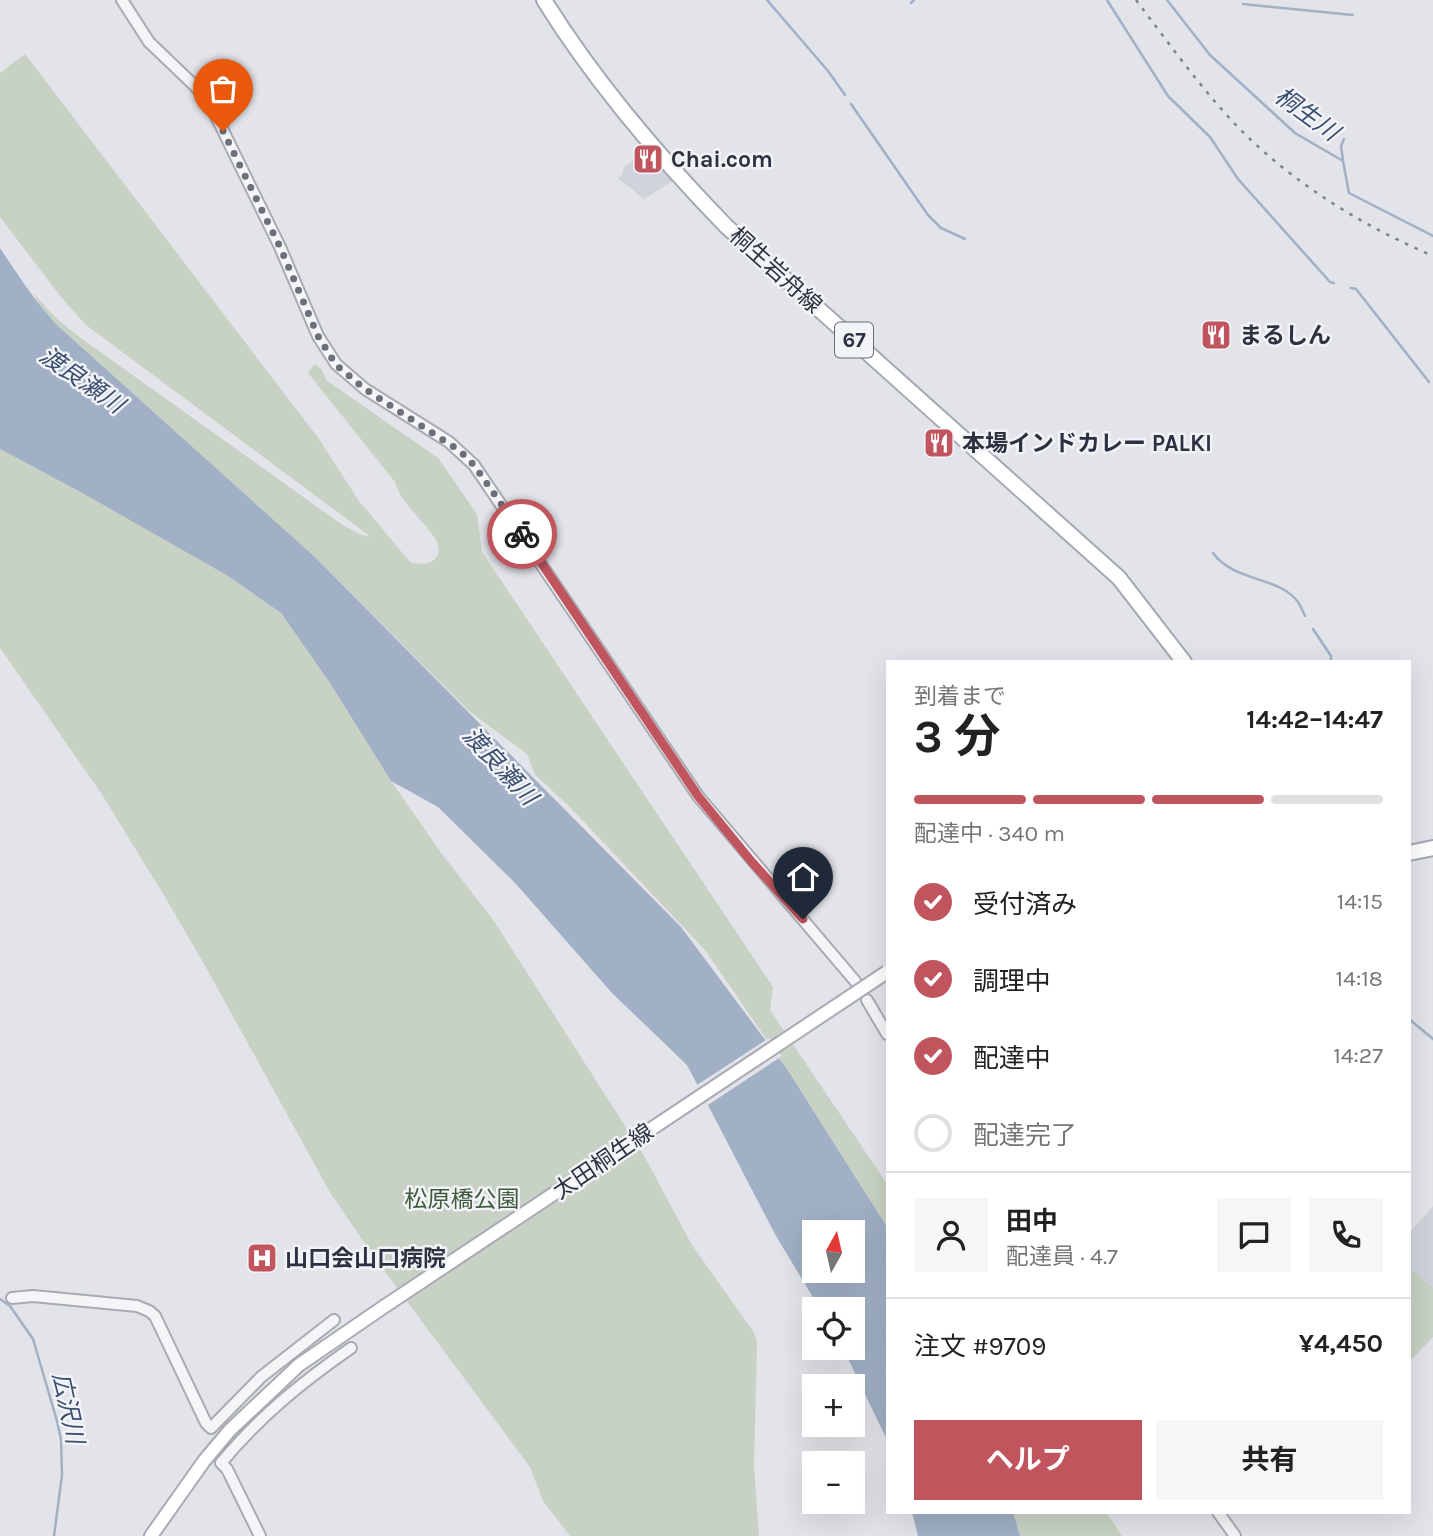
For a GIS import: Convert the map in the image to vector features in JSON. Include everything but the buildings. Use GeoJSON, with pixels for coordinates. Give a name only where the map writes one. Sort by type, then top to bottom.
{"type":"FeatureCollection","features":[{"type":"Feature","properties":{"kind":"main road","name":"桐生岩舟線"},"geometry":{"type":"LineString","coordinates":[[544,0],[636,126],[709,208],[1119,578],[1182,660]]}},
{"type":"Feature","properties":{"kind":"main road"},"geometry":{"type":"LineString","coordinates":[[1411,853],[1433,848]]}},
{"type":"Feature","properties":{"kind":"main road","name":"太田桐生線"},"geometry":{"type":"LineString","coordinates":[[151,1536],[204,1461],[255,1405],[299,1365],[886,973]]}},
{"type":"Feature","properties":{"kind":"street"},"geometry":{"type":"LineString","coordinates":[[122,0],[149,42],[196,87],[212,108],[280,247],[318,336],[336,365],[365,389],[449,442],[474,465],[698,796],[855,981]]}},
{"type":"Feature","properties":{"kind":"street"},"geometry":{"type":"LineString","coordinates":[[867,1000],[886,1032]]}},
{"type":"Feature","properties":{"kind":"street"},"geometry":{"type":"LineString","coordinates":[[12,1298],[23,1296],[85,1301],[137,1306],[149,1311],[155,1316],[206,1423],[211,1428],[261,1377],[334,1320]]}},
{"type":"Feature","properties":{"kind":"street"},"geometry":{"type":"LineString","coordinates":[[260,1536],[227,1469],[221,1463],[281,1400],[307,1378],[351,1348]]}},
{"type":"Feature","properties":{"kind":"street"},"geometry":{"type":"LineString","coordinates":[[1219,1514],[1235,1536]]}},
{"type":"Feature","properties":{"kind":"shaded area"},"geometry":{"type":"Polygon","coordinates":[[[647,152],[673,181],[644,199],[618,178],[624,167],[647,152]]]}},
{"type":"Feature","properties":{"kind":"shaded area"},"geometry":{"type":"Polygon","coordinates":[[[1433,1206],[1433,1288],[1411,1269],[1411,1231],[1433,1206]]]}},
{"type":"Feature","properties":{"kind":"green space"},"geometry":{"type":"Polygon","coordinates":[[[25,54],[319,439],[359,501],[410,562],[417,564],[434,560],[438,556],[438,544],[407,504],[395,482],[308,373],[315,364],[322,370],[326,380],[438,458],[477,514],[482,552],[773,987],[770,1010],[886,1183],[886,1225],[787,1069],[705,950],[567,804],[535,775],[527,754],[469,711],[316,558],[58,326],[41,307],[33,293],[57,319],[82,339],[341,524],[371,537],[86,325],[61,297],[0,217],[0,73],[25,54]]]}},
{"type":"Feature","properties":{"kind":"green space","name":"松原橋公園"},"geometry":{"type":"Polygon","coordinates":[[[0,449],[228,576],[281,613],[330,683],[391,781],[442,854],[494,921],[643,1154],[692,1245],[753,1331],[757,1340],[754,1466],[759,1536],[570,1536],[543,1501],[530,1467],[377,1261],[331,1194],[165,897],[101,793],[0,648],[0,449]]]}},
{"type":"Feature","properties":{"kind":"green space"},"geometry":{"type":"Polygon","coordinates":[[[1411,1269],[1433,1288],[1433,1337],[1411,1360],[1411,1269]]]}},
{"type":"Feature","properties":{"kind":"green space"},"geometry":{"type":"Polygon","coordinates":[[[1014,1514],[1107,1514],[1122,1536],[1020,1536],[1014,1514]]]}},
{"type":"Feature","properties":{"kind":"water","name":"渡良瀬川"},"geometry":{"type":"Polygon","coordinates":[[[0,248],[58,326],[316,558],[681,927],[787,1069],[886,1225],[886,1438],[865,1394],[865,1374],[855,1374],[849,1360],[865,1360],[865,1297],[813,1297],[804,1283],[865,1283],[865,1220],[802,1220],[802,1279],[776,1236],[687,1065],[612,993],[516,884],[438,807],[391,781],[330,683],[281,613],[228,576],[0,449],[0,248]]]}},
{"type":"Feature","properties":{"kind":"water"},"geometry":{"type":"Polygon","coordinates":[[[912,1514],[1014,1514],[1020,1536],[918,1536],[912,1514]]]}},
{"type":"Feature","properties":{"kind":"pier"},"geometry":{"type":"Polygon","coordinates":[[[769,1038],[782,1056],[705,1107],[694,1087],[769,1038]]]}},
{"type":"Feature","properties":{"kind":"waterway"},"geometry":{"type":"LineString","coordinates":[[767,0],[845,95]]}},
{"type":"Feature","properties":{"kind":"waterway"},"geometry":{"type":"LineString","coordinates":[[911,3],[914,0]]}},
{"type":"Feature","properties":{"kind":"waterway"},"geometry":{"type":"LineString","coordinates":[[1107,0],[1168,96],[1210,137],[1238,179],[1330,282],[1334,283]]}},
{"type":"Feature","properties":{"kind":"waterway","name":"桐生川"},"geometry":{"type":"LineString","coordinates":[[1167,0],[1210,55],[1295,133],[1343,161],[1349,193],[1433,236]]}},
{"type":"Feature","properties":{"kind":"waterway"},"geometry":{"type":"LineString","coordinates":[[1243,4],[1353,15]]}},
{"type":"Feature","properties":{"kind":"waterway"},"geometry":{"type":"LineString","coordinates":[[851,104],[928,215],[941,228],[965,239]]}},
{"type":"Feature","properties":{"kind":"waterway"},"geometry":{"type":"LineString","coordinates":[[1343,160],[1341,146],[1344,139]]}},
{"type":"Feature","properties":{"kind":"waterway"},"geometry":{"type":"LineString","coordinates":[[1351,288],[1356,289],[1429,382]]}},
{"type":"Feature","properties":{"kind":"waterway"},"geometry":{"type":"LineString","coordinates":[[1213,553],[1232,569],[1280,587],[1298,602],[1305,616]]}},
{"type":"Feature","properties":{"kind":"waterway"},"geometry":{"type":"LineString","coordinates":[[1313,629],[1331,660]]}},
{"type":"Feature","properties":{"kind":"waterway"},"geometry":{"type":"LineString","coordinates":[[1411,1021],[1433,1039]]}},
{"type":"Feature","properties":{"kind":"waterway","name":"広沢川"},"geometry":{"type":"LineString","coordinates":[[0,1299],[10,1306],[33,1339],[57,1421],[61,1440],[62,1475],[54,1536]]}},
{"type":"Feature","properties":{"kind":"railway"},"geometry":{"type":"LineString","coordinates":[[1136,0],[1220,108],[1277,163],[1352,215],[1433,256]]}},
{"type":"Feature","properties":{"kind":"way so far"},"geometry":{"type":"LineString","coordinates":[[223,131],[280,247],[318,336],[336,365],[365,389],[460,451],[474,465],[522,534]]}},
{"type":"Feature","properties":{"kind":"place","name":"Chai.com"},"geometry":{"type":"Point","coordinates":[648,159]}},
{"type":"Feature","properties":{"kind":"place","name":"まるしん"},"geometry":{"type":"Point","coordinates":[1216,335]}},
{"type":"Feature","properties":{"kind":"place","name":"本場インドカレー PALKI"},"geometry":{"type":"Point","coordinates":[939,443]}},
{"type":"Feature","properties":{"kind":"place","name":"山口会山口病院"},"geometry":{"type":"Point","coordinates":[262,1258]}},
{"type":"Feature","properties":{"kind":"route"},"geometry":{"type":"LineString","coordinates":[[522,534],[698,796],[803,919]]}}]}
